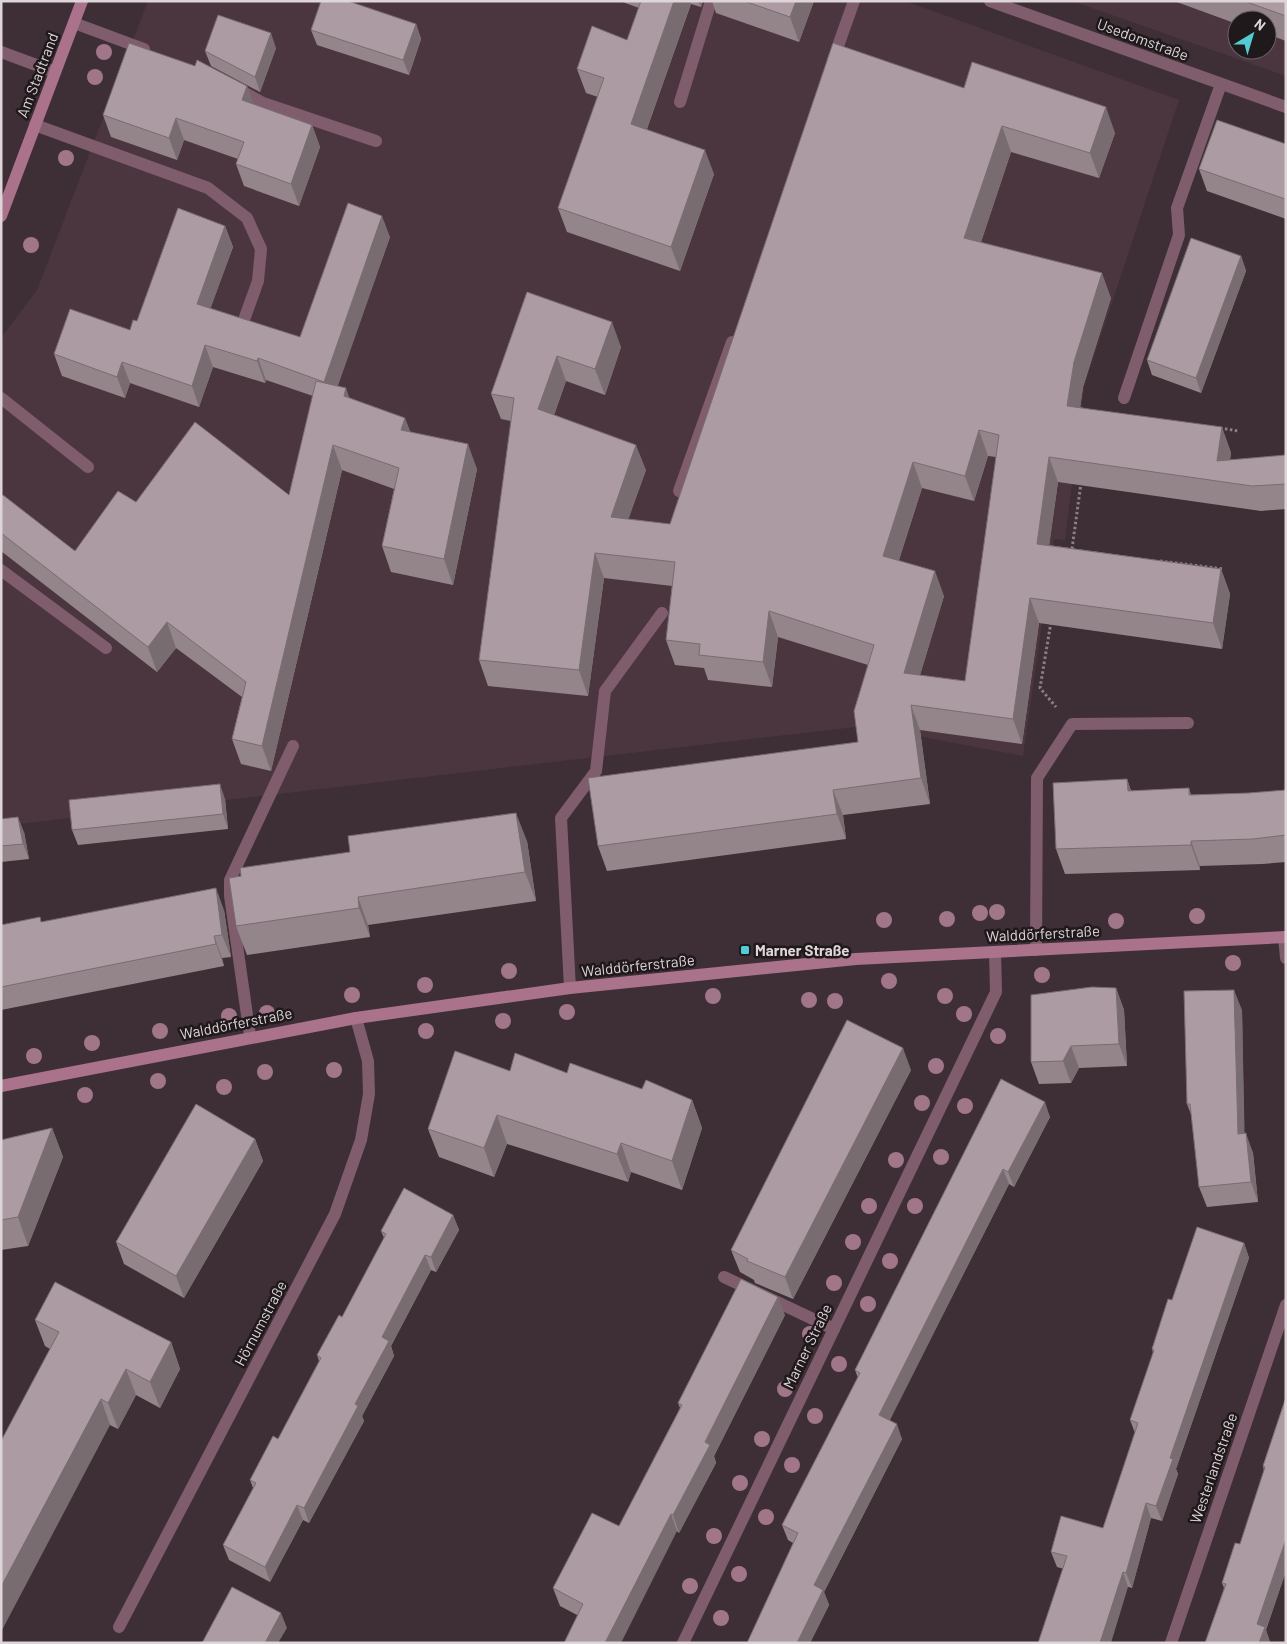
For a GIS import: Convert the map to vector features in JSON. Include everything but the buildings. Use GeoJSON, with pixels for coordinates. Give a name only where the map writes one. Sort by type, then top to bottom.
{"type":"FeatureCollection","features":[{"type":"Feature","properties":{"kind":"street","name":"Am Stadtrand"},"geometry":{"type":"LineString","coordinates":[[1,216],[82,1]]}},
{"type":"Feature","properties":{"kind":"street"},"geometry":{"type":"LineString","coordinates":[[680,102],[711,1]]}},
{"type":"Feature","properties":{"kind":"street"},"geometry":{"type":"LineString","coordinates":[[828,75],[854,1]]}},
{"type":"Feature","properties":{"kind":"street","name":"Usedomstraße"},"geometry":{"type":"LineString","coordinates":[[990,1],[1286,107]]}},
{"type":"Feature","properties":{"kind":"street"},"geometry":{"type":"LineString","coordinates":[[74,23],[158,54]]}},
{"type":"Feature","properties":{"kind":"street"},"geometry":{"type":"LineString","coordinates":[[1,52],[55,72]]}},
{"type":"Feature","properties":{"kind":"street"},"geometry":{"type":"LineString","coordinates":[[221,80],[263,103],[376,141]]}},
{"type":"Feature","properties":{"kind":"street"},"geometry":{"type":"LineString","coordinates":[[1124,398],[1179,235],[1177,208],[1221,84]]}},
{"type":"Feature","properties":{"kind":"street"},"geometry":{"type":"LineString","coordinates":[[36,125],[208,188],[247,218],[261,248],[258,281],[246,317]]}},
{"type":"Feature","properties":{"kind":"street"},"geometry":{"type":"LineString","coordinates":[[679,491],[735,333]]}},
{"type":"Feature","properties":{"kind":"street"},"geometry":{"type":"LineString","coordinates":[[1,398],[88,467]]}},
{"type":"Feature","properties":{"kind":"street"},"geometry":{"type":"LineString","coordinates":[[1,570],[106,648]]}},
{"type":"Feature","properties":{"kind":"street"},"geometry":{"type":"LineString","coordinates":[[570,988],[561,818],[596,771],[605,691],[662,613]]}},
{"type":"Feature","properties":{"kind":"street"},"geometry":{"type":"LineString","coordinates":[[1036,950],[1037,778],[1072,724],[1188,723]]}},
{"type":"Feature","properties":{"kind":"street"},"geometry":{"type":"LineString","coordinates":[[250,1036],[230,896],[230,880],[293,746]]}},
{"type":"Feature","properties":{"kind":"street"},"geometry":{"type":"LineString","coordinates":[[1285,937],[1286,958]]}},
{"type":"Feature","properties":{"kind":"street","name":"Walddörferstraße"},"geometry":{"type":"LineString","coordinates":[[1,1086],[250,1036],[356,1018],[570,988],[856,959],[1285,937]]}},
{"type":"Feature","properties":{"kind":"street","name":"Marner Straße"},"geometry":{"type":"LineString","coordinates":[[683,1643],[996,992],[995,952]]}},
{"type":"Feature","properties":{"kind":"street","name":"Hörnumstraße"},"geometry":{"type":"LineString","coordinates":[[119,1627],[335,1214],[361,1140],[369,1094],[368,1061],[356,1018]]}},
{"type":"Feature","properties":{"kind":"street"},"geometry":{"type":"LineString","coordinates":[[724,1277],[834,1328]]}},
{"type":"Feature","properties":{"kind":"street","name":"Westerlandstraße"},"geometry":{"type":"LineString","coordinates":[[1170,1643],[1286,1304]]}},
{"type":"Feature","properties":{"kind":"path"},"geometry":{"type":"LineString","coordinates":[[1219,428],[1238,431]]}},
{"type":"Feature","properties":{"kind":"path"},"geometry":{"type":"LineString","coordinates":[[1072,549],[1081,480]]}},
{"type":"Feature","properties":{"kind":"path"},"geometry":{"type":"LineString","coordinates":[[1063,548],[1081,550]]}},
{"type":"Feature","properties":{"kind":"path"},"geometry":{"type":"LineString","coordinates":[[1157,560],[1224,569]]}},
{"type":"Feature","properties":{"kind":"path"},"geometry":{"type":"LineString","coordinates":[[1052,613],[1040,688],[1072,724]]}},
{"type":"Feature","properties":{"kind":"shaded area"},"geometry":{"type":"Polygon","coordinates":[[[148,1],[905,1],[1179,100],[1084,387],[1065,540],[1054,539],[1023,756],[864,726],[1,826],[1,338],[37,290],[148,1]]]}},
{"type":"Feature","properties":{"kind":"shaded area"},"geometry":{"type":"Polygon","coordinates":[[[1072,1],[1286,1],[1286,76],[1240,60],[1277,60],[1277,10],[1227,10],[1227,55],[1072,1]]]}},
{"type":"Feature","properties":{"kind":"place","name":"Marner Straße"},"geometry":{"type":"Point","coordinates":[745,950]}}]}
